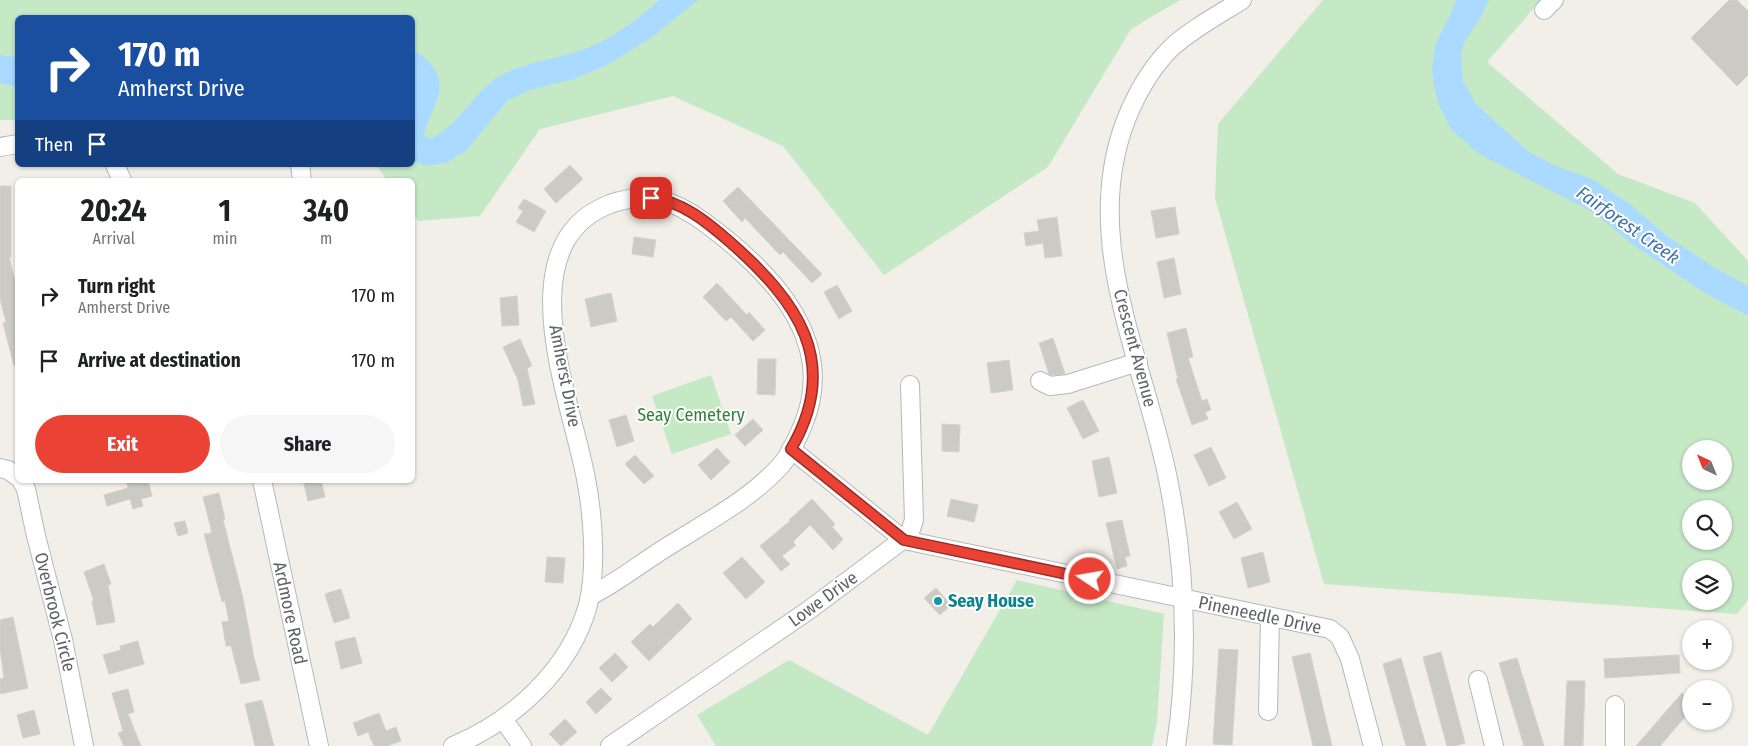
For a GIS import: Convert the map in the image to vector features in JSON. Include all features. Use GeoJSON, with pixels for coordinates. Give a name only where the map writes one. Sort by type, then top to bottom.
{"type":"FeatureCollection","features":[{"type":"Feature","properties":{"kind":"street","name":"Crescent Avenue"},"geometry":{"type":"LineString","coordinates":[[1176,746],[1184,680],[1184,598],[1178,542],[1160,439],[1119,295],[1110,231],[1110,194],[1116,147],[1125,120],[1137,95],[1161,59],[1182,39],[1242,0]]}},
{"type":"Feature","properties":{"kind":"street"},"geometry":{"type":"LineString","coordinates":[[0,147],[15,144]]}},
{"type":"Feature","properties":{"kind":"street","name":"Amherst Drive"},"geometry":{"type":"LineString","coordinates":[[453,746],[474,737],[503,720],[537,690],[559,662],[582,624],[590,596],[592,567],[590,502],[578,439],[562,381],[552,306],[553,277],[557,258],[566,240],[572,231],[590,215],[625,200],[651,198],[671,202],[689,211],[727,240],[762,272],[786,300],[804,332],[810,349],[813,385],[810,402],[797,438],[785,460],[776,470],[724,513],[672,544],[608,587],[590,596]]}},
{"type":"Feature","properties":{"kind":"street"},"geometry":{"type":"LineString","coordinates":[[1040,380],[1050,386],[1068,384],[1138,362]]}},
{"type":"Feature","properties":{"kind":"street","name":"Lowe Drive"},"geometry":{"type":"LineString","coordinates":[[612,745],[809,610],[909,535],[914,520],[910,385]]}},
{"type":"Feature","properties":{"kind":"street"},"geometry":{"type":"LineString","coordinates":[[791,449],[904,540]]}},
{"type":"Feature","properties":{"kind":"street","name":"Overbrook Circle"},"geometry":{"type":"LineString","coordinates":[[21,483],[26,489],[63,640],[84,746]]}},
{"type":"Feature","properties":{"kind":"street","name":"Ardmore Road"},"geometry":{"type":"LineString","coordinates":[[263,483],[319,746]]}},
{"type":"Feature","properties":{"kind":"street","name":"Pineneedle Drive"},"geometry":{"type":"LineString","coordinates":[[904,540],[1330,630],[1340,637],[1350,659],[1373,746]]}},
{"type":"Feature","properties":{"kind":"street"},"geometry":{"type":"LineString","coordinates":[[1268,710],[1270,617]]}},
{"type":"Feature","properties":{"kind":"street"},"geometry":{"type":"LineString","coordinates":[[1478,680],[1494,746]]}},
{"type":"Feature","properties":{"kind":"street"},"geometry":{"type":"LineString","coordinates":[[1615,705],[1615,746]]}},
{"type":"Feature","properties":{"kind":"street"},"geometry":{"type":"LineString","coordinates":[[503,720],[522,746]]}},
{"type":"Feature","properties":{"kind":"green space"},"geometry":{"type":"Polygon","coordinates":[[[0,0],[1180,0],[1131,29],[1048,167],[884,275],[783,146],[673,96],[540,129],[480,216],[418,221],[415,217],[415,178],[386,178],[377,167],[415,167],[415,15],[15,15],[15,120],[0,120],[0,0]]]}},
{"type":"Feature","properties":{"kind":"green space"},"geometry":{"type":"Polygon","coordinates":[[[1323,0],[1541,0],[1487,62],[1618,174],[1695,203],[1748,261],[1748,600],[1737,614],[1324,584],[1215,198],[1218,124],[1323,0]]]}},
{"type":"Feature","properties":{"kind":"green space","name":"Seay Cemetery"},"geometry":{"type":"Polygon","coordinates":[[[711,375],[731,434],[672,454],[652,396],[711,375]]]}},
{"type":"Feature","properties":{"kind":"green space"},"geometry":{"type":"Polygon","coordinates":[[[1017,580],[1164,614],[1157,722],[1152,746],[716,746],[697,715],[789,660],[928,735],[1017,580]]]}},
{"type":"Feature","properties":{"kind":"water"},"geometry":{"type":"Polygon","coordinates":[[[659,0],[698,0],[651,38],[609,64],[574,79],[530,90],[507,101],[467,150],[446,163],[426,166],[415,162],[415,51],[434,68],[440,85],[437,101],[424,134],[429,139],[454,122],[482,90],[500,76],[533,63],[590,47],[611,36],[659,0]]]}},
{"type":"Feature","properties":{"kind":"water","name":"Fairforest Creek"},"geometry":{"type":"Polygon","coordinates":[[[1457,0],[1489,0],[1464,43],[1461,54],[1463,81],[1476,104],[1529,152],[1556,166],[1592,179],[1627,202],[1667,236],[1712,266],[1748,286],[1748,316],[1703,292],[1632,244],[1595,213],[1479,154],[1450,128],[1439,105],[1434,87],[1432,68],[1436,43],[1457,0]]]}},
{"type":"Feature","properties":{"kind":"water"},"geometry":{"type":"Polygon","coordinates":[[[0,55],[15,57],[15,87],[0,83],[0,55]]]}},
{"type":"Feature","properties":{"kind":"building"},"geometry":{"type":"Polygon","coordinates":[[[1729,0],[1737,0],[1748,11],[1748,75],[1737,86],[1691,38],[1729,0]]]}},
{"type":"Feature","properties":{"kind":"building"},"geometry":{"type":"Polygon","coordinates":[[[570,165],[583,179],[556,203],[544,189],[570,165]]]}},
{"type":"Feature","properties":{"kind":"building"},"geometry":{"type":"Polygon","coordinates":[[[0,186],[11,186],[11,257],[9,257],[15,282],[15,366],[3,323],[6,322],[0,299],[0,186]]]}},
{"type":"Feature","properties":{"kind":"building"},"geometry":{"type":"Polygon","coordinates":[[[738,187],[822,274],[812,283],[783,252],[780,255],[745,218],[742,222],[723,201],[738,187]]]}},
{"type":"Feature","properties":{"kind":"building"},"geometry":{"type":"Polygon","coordinates":[[[524,199],[546,211],[534,232],[516,222],[523,211],[518,208],[524,199]]]}},
{"type":"Feature","properties":{"kind":"building"},"geometry":{"type":"Polygon","coordinates":[[[1175,207],[1179,234],[1156,238],[1151,211],[1175,207]]]}},
{"type":"Feature","properties":{"kind":"building"},"geometry":{"type":"Polygon","coordinates":[[[1057,217],[1062,256],[1045,258],[1043,243],[1026,246],[1024,233],[1039,231],[1037,220],[1057,217]]]}},
{"type":"Feature","properties":{"kind":"building"},"geometry":{"type":"Polygon","coordinates":[[[634,237],[656,240],[653,257],[632,254],[634,237]]]}},
{"type":"Feature","properties":{"kind":"building"},"geometry":{"type":"Polygon","coordinates":[[[1174,258],[1181,294],[1164,298],[1157,262],[1174,258]]]}},
{"type":"Feature","properties":{"kind":"building"},"geometry":{"type":"Polygon","coordinates":[[[717,283],[747,315],[749,312],[765,330],[753,341],[731,317],[726,321],[703,297],[717,283]]]}},
{"type":"Feature","properties":{"kind":"building"},"geometry":{"type":"Polygon","coordinates":[[[837,285],[852,311],[839,319],[824,292],[837,285]]]}},
{"type":"Feature","properties":{"kind":"building"},"geometry":{"type":"Polygon","coordinates":[[[611,293],[617,321],[591,327],[585,299],[611,293]]]}},
{"type":"Feature","properties":{"kind":"building"},"geometry":{"type":"Polygon","coordinates":[[[517,296],[519,325],[502,326],[500,298],[517,296]]]}},
{"type":"Feature","properties":{"kind":"building"},"geometry":{"type":"Polygon","coordinates":[[[1186,328],[1193,357],[1188,358],[1202,401],[1207,399],[1211,410],[1205,412],[1208,419],[1192,425],[1176,379],[1178,379],[1167,333],[1186,328]]]}},
{"type":"Feature","properties":{"kind":"building"},"geometry":{"type":"Polygon","coordinates":[[[1053,338],[1065,374],[1049,374],[1039,343],[1053,338]]]}},
{"type":"Feature","properties":{"kind":"building"},"geometry":{"type":"Polygon","coordinates":[[[520,339],[532,366],[527,368],[535,404],[523,406],[518,380],[503,347],[520,339]]]}},
{"type":"Feature","properties":{"kind":"building"},"geometry":{"type":"Polygon","coordinates":[[[758,359],[776,359],[775,395],[757,394],[758,359]]]}},
{"type":"Feature","properties":{"kind":"building"},"geometry":{"type":"Polygon","coordinates":[[[1009,360],[1013,390],[991,393],[987,363],[1009,360]]]}},
{"type":"Feature","properties":{"kind":"building"},"geometry":{"type":"Polygon","coordinates":[[[1083,400],[1099,431],[1083,439],[1067,408],[1083,400]]]}},
{"type":"Feature","properties":{"kind":"building"},"geometry":{"type":"Polygon","coordinates":[[[626,415],[634,441],[617,447],[609,420],[626,415]]]}},
{"type":"Feature","properties":{"kind":"building"},"geometry":{"type":"Polygon","coordinates":[[[753,419],[763,430],[745,446],[735,435],[753,419]]]}},
{"type":"Feature","properties":{"kind":"building"},"geometry":{"type":"Polygon","coordinates":[[[942,424],[960,425],[959,452],[942,451],[942,424]]]}},
{"type":"Feature","properties":{"kind":"building"},"geometry":{"type":"Polygon","coordinates":[[[1211,447],[1226,478],[1209,486],[1194,455],[1211,447]]]}},
{"type":"Feature","properties":{"kind":"building"},"geometry":{"type":"Polygon","coordinates":[[[717,448],[730,462],[711,480],[698,465],[717,448]]]}},
{"type":"Feature","properties":{"kind":"building"},"geometry":{"type":"Polygon","coordinates":[[[635,455],[654,476],[644,484],[625,464],[635,455]]]}},
{"type":"Feature","properties":{"kind":"building"},"geometry":{"type":"Polygon","coordinates":[[[1109,457],[1117,493],[1099,497],[1092,461],[1109,457]]]}},
{"type":"Feature","properties":{"kind":"building"},"geometry":{"type":"Polygon","coordinates":[[[127,483],[149,483],[152,496],[141,499],[143,506],[133,509],[130,499],[107,506],[104,495],[128,488],[127,483]]]}},
{"type":"Feature","properties":{"kind":"building"},"geometry":{"type":"Polygon","coordinates":[[[304,483],[322,483],[325,497],[308,501],[304,483]]]}},
{"type":"Feature","properties":{"kind":"building"},"geometry":{"type":"Polygon","coordinates":[[[219,493],[225,519],[223,520],[243,598],[260,680],[241,684],[231,646],[226,646],[222,622],[229,621],[225,601],[222,602],[204,534],[212,533],[203,497],[219,493]]]}},
{"type":"Feature","properties":{"kind":"building"},"geometry":{"type":"Polygon","coordinates":[[[812,499],[835,524],[832,527],[843,539],[833,550],[810,525],[793,542],[796,545],[782,556],[790,564],[781,571],[760,546],[790,521],[812,499]]]}},
{"type":"Feature","properties":{"kind":"building"},"geometry":{"type":"Polygon","coordinates":[[[951,499],[978,505],[974,522],[947,516],[951,499]]]}},
{"type":"Feature","properties":{"kind":"building"},"geometry":{"type":"Polygon","coordinates":[[[1237,502],[1252,529],[1234,539],[1219,512],[1237,502]]]}},
{"type":"Feature","properties":{"kind":"building"},"geometry":{"type":"Polygon","coordinates":[[[1122,520],[1130,556],[1125,557],[1127,566],[1117,569],[1106,523],[1122,520]]]}},
{"type":"Feature","properties":{"kind":"building"},"geometry":{"type":"Polygon","coordinates":[[[185,521],[188,533],[178,536],[174,523],[185,521]]]}},
{"type":"Feature","properties":{"kind":"building"},"geometry":{"type":"Polygon","coordinates":[[[1263,552],[1270,582],[1248,588],[1241,558],[1263,552]]]}},
{"type":"Feature","properties":{"kind":"building"},"geometry":{"type":"Polygon","coordinates":[[[547,557],[565,558],[563,583],[545,582],[547,557]]]}},
{"type":"Feature","properties":{"kind":"building"},"geometry":{"type":"Polygon","coordinates":[[[742,557],[765,582],[746,599],[723,573],[742,557]]]}},
{"type":"Feature","properties":{"kind":"building"},"geometry":{"type":"Polygon","coordinates":[[[104,564],[111,584],[108,585],[115,622],[97,625],[92,601],[94,601],[84,572],[104,564]]]}},
{"type":"Feature","properties":{"kind":"building","name":"Seay House"},"geometry":{"type":"Polygon","coordinates":[[[936,588],[951,605],[940,615],[924,598],[936,588]]]}},
{"type":"Feature","properties":{"kind":"building"},"geometry":{"type":"Polygon","coordinates":[[[341,589],[350,618],[334,623],[325,594],[341,589]]]}},
{"type":"Feature","properties":{"kind":"building"},"geometry":{"type":"Polygon","coordinates":[[[678,603],[692,619],[649,661],[631,642],[650,624],[653,627],[678,603]]]}},
{"type":"Feature","properties":{"kind":"building"},"geometry":{"type":"Polygon","coordinates":[[[13,617],[28,688],[0,694],[0,679],[4,678],[0,649],[0,620],[13,617]]]}},
{"type":"Feature","properties":{"kind":"building"},"geometry":{"type":"Polygon","coordinates":[[[355,637],[362,663],[341,669],[335,642],[355,637]]]}},
{"type":"Feature","properties":{"kind":"building"},"geometry":{"type":"Polygon","coordinates":[[[138,641],[144,664],[109,674],[103,655],[121,650],[120,646],[138,641]]]}},
{"type":"Feature","properties":{"kind":"building"},"geometry":{"type":"Polygon","coordinates":[[[1219,649],[1238,650],[1232,745],[1213,744],[1219,649]]]}},
{"type":"Feature","properties":{"kind":"building"},"geometry":{"type":"Polygon","coordinates":[[[1441,652],[1465,743],[1454,746],[1447,746],[1423,657],[1441,652]]]}},
{"type":"Feature","properties":{"kind":"building"},"geometry":{"type":"Polygon","coordinates":[[[615,653],[628,667],[612,682],[599,668],[615,653]]]}},
{"type":"Feature","properties":{"kind":"building"},"geometry":{"type":"Polygon","coordinates":[[[1310,653],[1332,746],[1313,746],[1292,657],[1310,653]]]}},
{"type":"Feature","properties":{"kind":"building"},"geometry":{"type":"Polygon","coordinates":[[[1679,655],[1680,673],[1605,678],[1604,659],[1679,655]]]}},
{"type":"Feature","properties":{"kind":"building"},"geometry":{"type":"Polygon","coordinates":[[[1401,658],[1426,746],[1406,746],[1383,664],[1401,658]]]}},
{"type":"Feature","properties":{"kind":"building"},"geometry":{"type":"Polygon","coordinates":[[[1517,658],[1544,746],[1524,746],[1499,663],[1517,658]]]}},
{"type":"Feature","properties":{"kind":"building"},"geometry":{"type":"Polygon","coordinates":[[[1567,681],[1585,681],[1583,746],[1564,746],[1567,681]]]}},
{"type":"Feature","properties":{"kind":"building"},"geometry":{"type":"Polygon","coordinates":[[[601,688],[612,699],[596,714],[586,702],[601,688]]]}},
{"type":"Feature","properties":{"kind":"building"},"geometry":{"type":"Polygon","coordinates":[[[128,689],[134,712],[128,714],[141,746],[124,746],[118,733],[123,731],[112,693],[128,689]]]}},
{"type":"Feature","properties":{"kind":"building"},"geometry":{"type":"Polygon","coordinates":[[[1682,693],[1682,720],[1660,746],[1636,746],[1682,693]]]}},
{"type":"Feature","properties":{"kind":"building"},"geometry":{"type":"Polygon","coordinates":[[[262,700],[274,746],[255,746],[245,704],[262,700]]]}},
{"type":"Feature","properties":{"kind":"building"},"geometry":{"type":"Polygon","coordinates":[[[34,710],[40,734],[23,738],[17,715],[34,710]]]}},
{"type":"Feature","properties":{"kind":"building"},"geometry":{"type":"Polygon","coordinates":[[[379,713],[386,731],[396,727],[401,741],[387,746],[374,746],[368,732],[358,736],[353,723],[379,713]]]}},
{"type":"Feature","properties":{"kind":"building"},"geometry":{"type":"Polygon","coordinates":[[[565,719],[577,732],[561,746],[549,734],[565,719]]]}},
{"type":"Feature","properties":{"kind":"place","name":"Seay House"},"geometry":{"type":"Point","coordinates":[938,601]}},
{"type":"Feature","properties":{"kind":"route"},"geometry":{"type":"LineString","coordinates":[[651,198],[661,199],[680,206],[727,240],[762,272],[786,300],[796,316],[810,349],[813,385],[807,415],[791,449],[904,540],[1090,579]]}}]}
